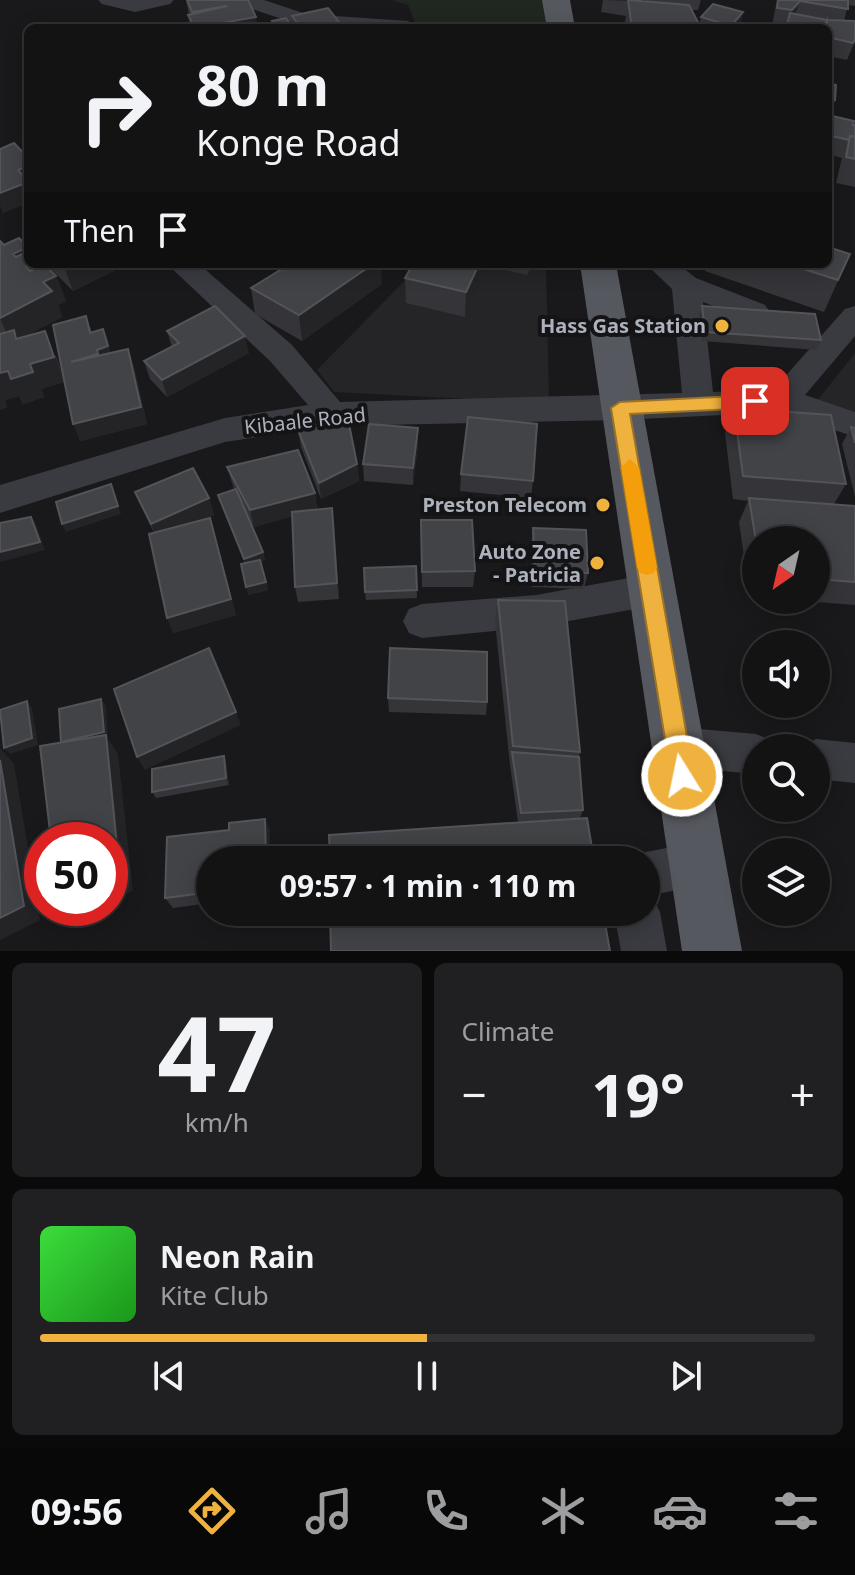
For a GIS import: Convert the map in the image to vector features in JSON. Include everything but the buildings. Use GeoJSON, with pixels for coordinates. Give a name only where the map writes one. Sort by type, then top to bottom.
{"type":"FeatureCollection","features":[{"type":"Feature","properties":{"kind":"main road"},"geometry":{"type":"LineString","coordinates":[[556,0],[560,24]]}},
{"type":"Feature","properties":{"kind":"main road"},"geometry":{"type":"LineString","coordinates":[[599,268],[712,951]]}},
{"type":"Feature","properties":{"kind":"street"},"geometry":{"type":"LineString","coordinates":[[109,0],[135,6],[163,0]]}},
{"type":"Feature","properties":{"kind":"street"},"geometry":{"type":"LineString","coordinates":[[243,0],[304,20],[356,24]]}},
{"type":"Feature","properties":{"kind":"street"},"geometry":{"type":"LineString","coordinates":[[186,268],[255,328],[319,395],[331,414]]}},
{"type":"Feature","properties":{"kind":"street"},"geometry":{"type":"LineString","coordinates":[[665,268],[686,285],[755,312]]}},
{"type":"Feature","properties":{"kind":"street"},"geometry":{"type":"LineString","coordinates":[[686,285],[699,404]]}},
{"type":"Feature","properties":{"kind":"street"},"geometry":{"type":"LineString","coordinates":[[855,316],[783,400],[855,425]]}},
{"type":"Feature","properties":{"kind":"street","name":"Kibaale Road"},"geometry":{"type":"LineString","coordinates":[[0,499],[225,430],[331,414],[620,408],[783,400]]}},
{"type":"Feature","properties":{"kind":"street"},"geometry":{"type":"LineString","coordinates":[[422,621],[536,611],[651,590]]}},
{"type":"Feature","properties":{"kind":"street"},"geometry":{"type":"LineString","coordinates":[[677,747],[742,753]]}},
{"type":"Feature","properties":{"kind":"street"},"geometry":{"type":"LineString","coordinates":[[830,760],[855,763]]}},
{"type":"Feature","properties":{"kind":"street"},"geometry":{"type":"LineString","coordinates":[[660,871],[697,864]]}},
{"type":"Feature","properties":{"kind":"street"},"geometry":{"type":"LineString","coordinates":[[640,926],[644,951]]}},
{"type":"Feature","properties":{"kind":"shaded area"},"geometry":{"type":"Polygon","coordinates":[[[392,0],[550,0],[554,24],[419,24],[408,5],[392,0]]]}},
{"type":"Feature","properties":{"kind":"shaded area"},"geometry":{"type":"Polygon","coordinates":[[[417,268],[546,268],[549,403],[334,392],[317,370],[417,268]]]}},
{"type":"Feature","properties":{"kind":"shaded area"},"geometry":{"type":"Polygon","coordinates":[[[855,353],[855,420],[813,406],[855,353]]]}},
{"type":"Feature","properties":{"kind":"slow traffic"},"geometry":{"type":"LineString","coordinates":[[630,467],[647,567]]}},
{"type":"Feature","properties":{"kind":"place","name":"Hass Gas Station"},"geometry":{"type":"Point","coordinates":[722,326]}},
{"type":"Feature","properties":{"kind":"place","name":"Preston Telecom"},"geometry":{"type":"Point","coordinates":[603,505]}},
{"type":"Feature","properties":{"kind":"place","name":"Auto Zone - Patricia"},"geometry":{"type":"Point","coordinates":[597,563]}},
{"type":"Feature","properties":{"kind":"route"},"geometry":{"type":"LineString","coordinates":[[682,776],[620,408],[755,401]]}}]}
